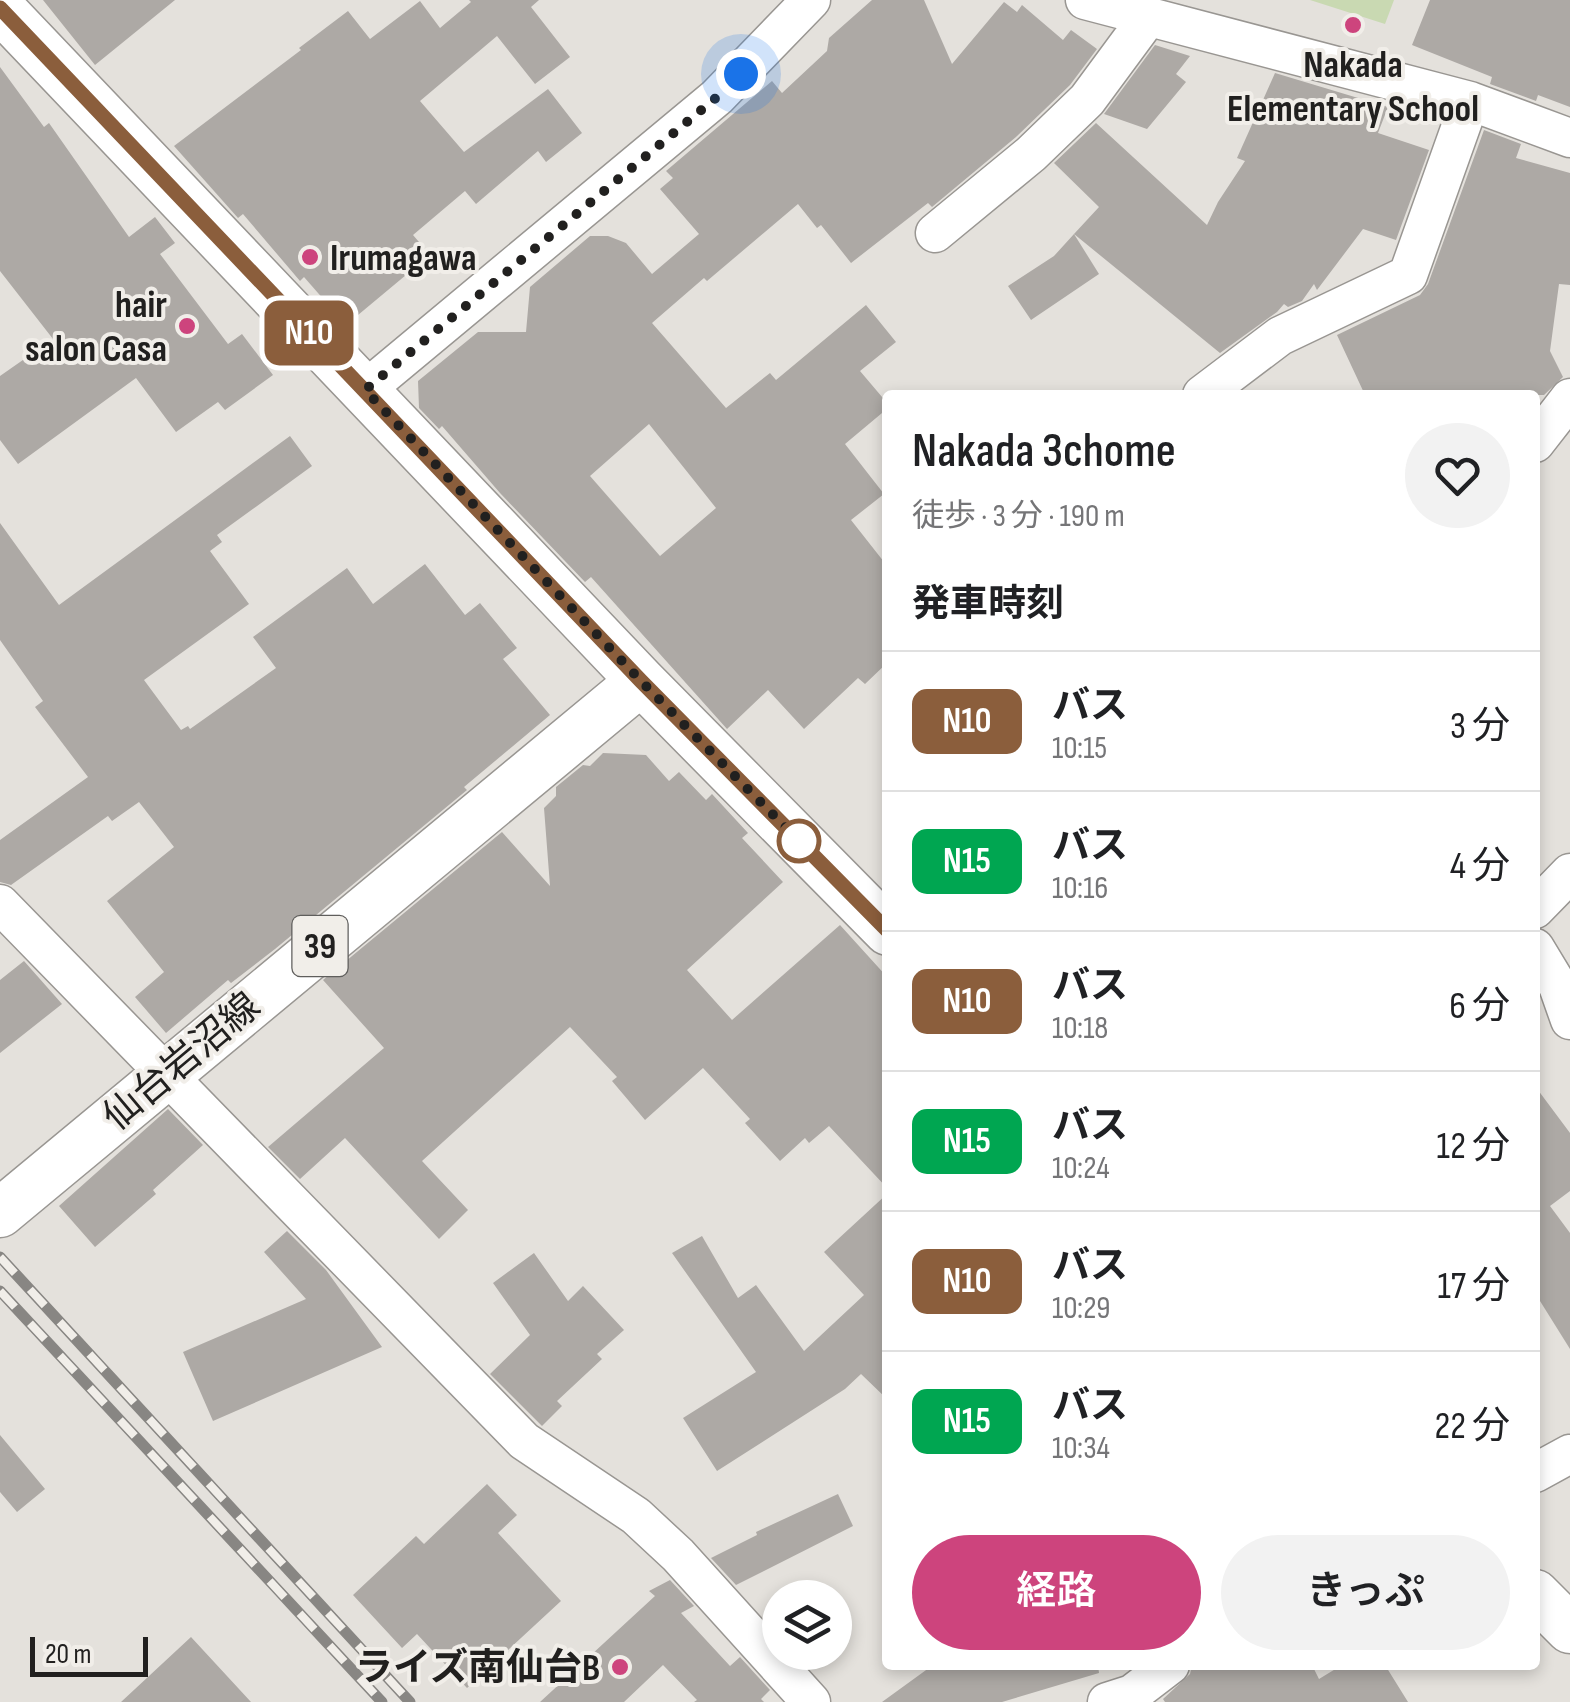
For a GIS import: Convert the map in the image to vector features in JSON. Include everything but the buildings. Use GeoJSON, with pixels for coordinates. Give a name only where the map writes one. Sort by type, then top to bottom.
{"type":"FeatureCollection","features":[{"type":"Feature","properties":{"kind":"main road"},"geometry":{"type":"LineString","coordinates":[[0,8],[641,681],[882,925]]}},
{"type":"Feature","properties":{"kind":"main road","name":"仙台岩沼線"},"geometry":{"type":"LineString","coordinates":[[0,1213],[641,681]]}},
{"type":"Feature","properties":{"kind":"main road"},"geometry":{"type":"LineString","coordinates":[[1540,1599],[1570,1629]]}},
{"type":"Feature","properties":{"kind":"street"},"geometry":{"type":"LineString","coordinates":[[365,390],[717,97],[788,28],[810,0]]}},
{"type":"Feature","properties":{"kind":"street"},"geometry":{"type":"LineString","coordinates":[[1086,0],[1470,100],[1570,138]]}},
{"type":"Feature","properties":{"kind":"street"},"geometry":{"type":"LineString","coordinates":[[935,233],[1031,154],[1087,100],[1149,16]]}},
{"type":"Feature","properties":{"kind":"street"},"geometry":{"type":"LineString","coordinates":[[1209,390],[1280,336],[1408,275],[1470,100]]}},
{"type":"Feature","properties":{"kind":"street"},"geometry":{"type":"LineString","coordinates":[[1540,438],[1569,401]]}},
{"type":"Feature","properties":{"kind":"street"},"geometry":{"type":"LineString","coordinates":[[1540,904],[1570,873]]}},
{"type":"Feature","properties":{"kind":"street"},"geometry":{"type":"LineString","coordinates":[[0,904],[524,1441],[636,1516],[678,1555],[811,1702]]}},
{"type":"Feature","properties":{"kind":"street"},"geometry":{"type":"LineString","coordinates":[[1540,956],[1558,986],[1570,1020]]}},
{"type":"Feature","properties":{"kind":"street"},"geometry":{"type":"LineString","coordinates":[[1540,1470],[1570,1454]]}},
{"type":"Feature","properties":{"kind":"street"},"geometry":{"type":"LineString","coordinates":[[1107,1702],[1132,1694],[1163,1670]]}},
{"type":"Feature","properties":{"kind":"green space"},"geometry":{"type":"Polygon","coordinates":[[[1310,0],[1394,0],[1385,24],[1310,0]]]}},
{"type":"Feature","properties":{"kind":"railway"},"geometry":{"type":"LineString","coordinates":[[0,1257],[410,1702]]}},
{"type":"Feature","properties":{"kind":"railway"},"geometry":{"type":"LineString","coordinates":[[0,1291],[382,1702]]}},
{"type":"Feature","properties":{"kind":"bus line","name":"N10"},"geometry":{"type":"LineString","coordinates":[[0,8],[641,681],[882,925]]}},
{"type":"Feature","properties":{"kind":"place","name":"Nakada Elementary School"},"geometry":{"type":"Point","coordinates":[1353,25]}},
{"type":"Feature","properties":{"kind":"place","name":"Irumagawa"},"geometry":{"type":"Point","coordinates":[310,257]}},
{"type":"Feature","properties":{"kind":"place","name":"hair salon Casa"},"geometry":{"type":"Point","coordinates":[187,326]}},
{"type":"Feature","properties":{"kind":"place","name":"ライズ南仙台B"},"geometry":{"type":"Point","coordinates":[620,1667]}},
{"type":"Feature","properties":{"kind":"route"},"geometry":{"type":"LineString","coordinates":[[741,74],[365,390],[804,846],[799,841]]}}]}
